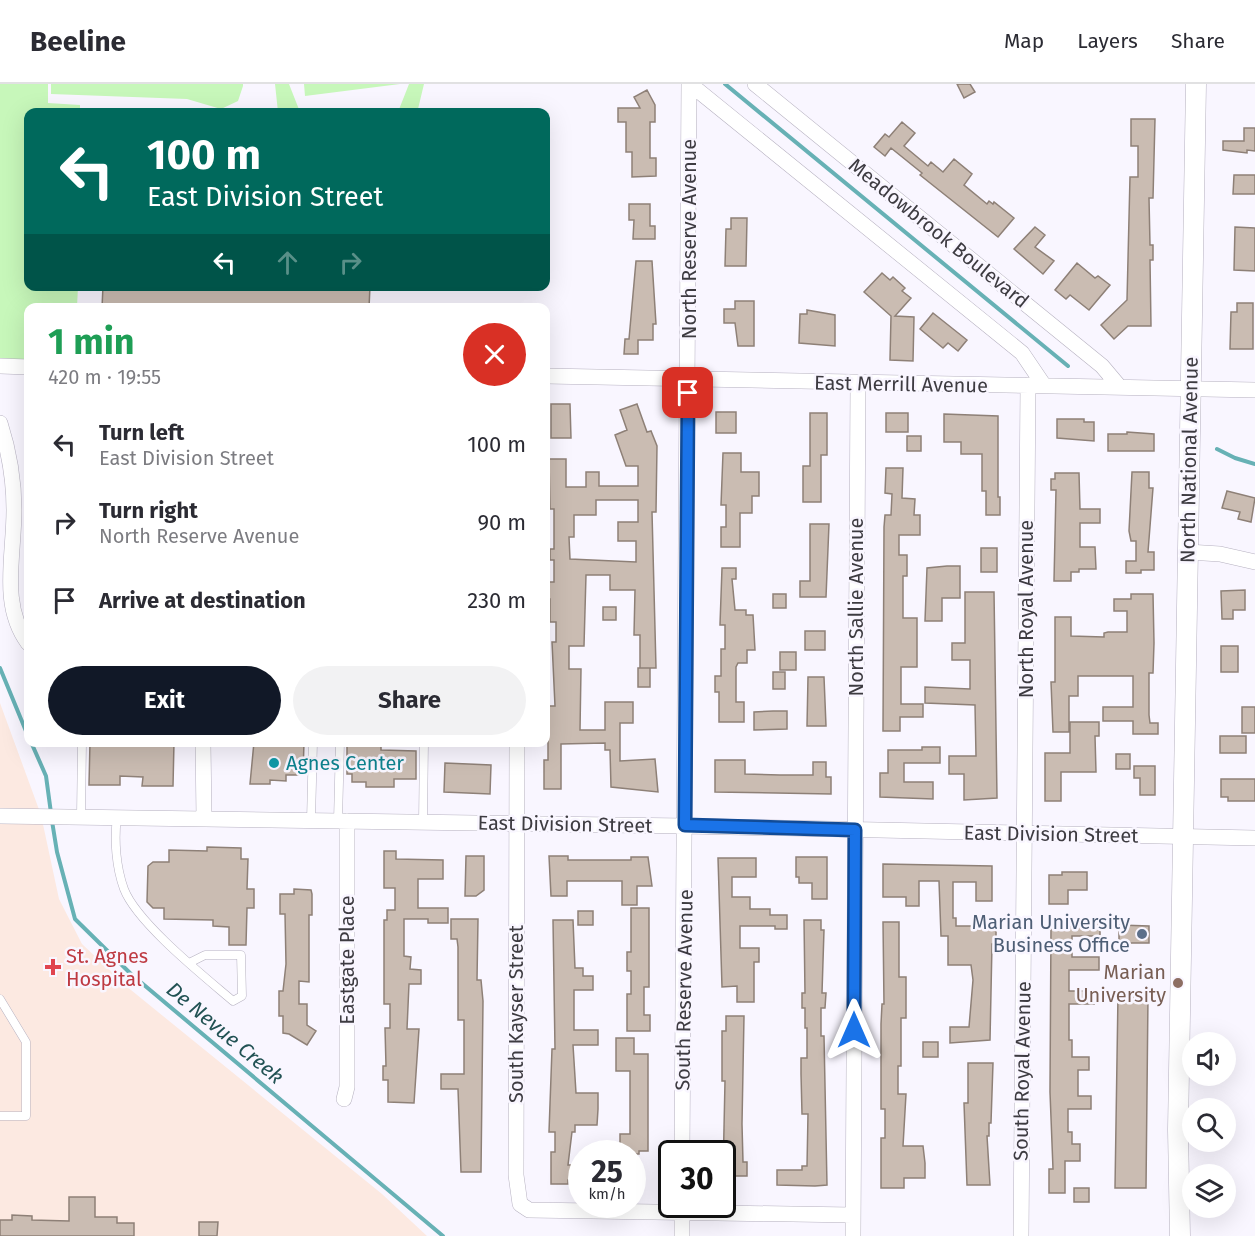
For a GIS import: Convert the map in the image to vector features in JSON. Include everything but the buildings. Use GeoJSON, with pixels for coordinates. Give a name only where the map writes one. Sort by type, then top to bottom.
{"type":"FeatureCollection","features":[{"type":"Feature","properties":{"kind":"street","name":"North Reserve Avenue"},"geometry":{"type":"LineString","coordinates":[[685,825],[690,84]]}},
{"type":"Feature","properties":{"kind":"street","name":"Meadowbrook Boulevard"},"geometry":{"type":"LineString","coordinates":[[690,84],[1022,353],[1036,385]]}},
{"type":"Feature","properties":{"kind":"street","name":"Meadowbrook Boulevard"},"geometry":{"type":"LineString","coordinates":[[755,84],[1102,366],[1118,385]]}},
{"type":"Feature","properties":{"kind":"street","name":"North National Avenue"},"geometry":{"type":"LineString","coordinates":[[1180,1236],[1178,1130],[1185,837],[1196,84]]}},
{"type":"Feature","properties":{"kind":"street"},"geometry":{"type":"LineString","coordinates":[[0,366],[24,367]]}},
{"type":"Feature","properties":{"kind":"street","name":"East Merrill Avenue"},"geometry":{"type":"LineString","coordinates":[[550,376],[858,384],[1118,385],[1255,390]]}},
{"type":"Feature","properties":{"kind":"street","name":"North Sallie Avenue"},"geometry":{"type":"LineString","coordinates":[[852,1236],[858,384]]}},
{"type":"Feature","properties":{"kind":"street","name":"North Royal Avenue"},"geometry":{"type":"LineString","coordinates":[[1025,834],[1036,385]]}},
{"type":"Feature","properties":{"kind":"street"},"geometry":{"type":"LineString","coordinates":[[0,423],[11,469],[14,501],[14,532],[6,583],[6,602],[13,623],[24,638]]}},
{"type":"Feature","properties":{"kind":"street"},"geometry":{"type":"LineString","coordinates":[[1188,552],[1220,554],[1255,562]]}},
{"type":"Feature","properties":{"kind":"street"},"geometry":{"type":"LineString","coordinates":[[203,747],[204,818]]}},
{"type":"Feature","properties":{"kind":"street","name":"South Kayser Street"},"geometry":{"type":"LineString","coordinates":[[517,747],[516,1175],[520,1204],[528,1210],[658,1209]]}},
{"type":"Feature","properties":{"kind":"street","name":"East Division Street"},"geometry":{"type":"LineString","coordinates":[[0,810],[19,814]]}},
{"type":"Feature","properties":{"kind":"street","name":"East Division Street"},"geometry":{"type":"LineString","coordinates":[[0,816],[19,814],[685,825],[1255,838]]}},
{"type":"Feature","properties":{"kind":"street","name":"Eastgate Place"},"geometry":{"type":"LineString","coordinates":[[342,821],[347,1087],[344,1099]]}},
{"type":"Feature","properties":{"kind":"street","name":"South Reserve Avenue"},"geometry":{"type":"LineString","coordinates":[[682,1140],[685,825]]}},
{"type":"Feature","properties":{"kind":"street","name":"South Royal Avenue"},"geometry":{"type":"LineString","coordinates":[[1021,1236],[1025,834]]}},
{"type":"Feature","properties":{"kind":"street"},"geometry":{"type":"LineString","coordinates":[[736,1211],[852,1215]]}},
{"type":"Feature","properties":{"kind":"street"},"geometry":{"type":"LineString","coordinates":[[682,1218],[682,1236]]}},
{"type":"Feature","properties":{"kind":"lane"},"geometry":{"type":"LineString","coordinates":[[81,816],[82,747]]}},
{"type":"Feature","properties":{"kind":"lane"},"geometry":{"type":"LineString","coordinates":[[310,820],[313,747]]}},
{"type":"Feature","properties":{"kind":"lane"},"geometry":{"type":"LineString","coordinates":[[340,747],[342,821]]}},
{"type":"Feature","properties":{"kind":"lane"},"geometry":{"type":"LineString","coordinates":[[423,822],[424,747]]}},
{"type":"Feature","properties":{"kind":"lane"},"geometry":{"type":"LineString","coordinates":[[117,817],[115,831],[118,861],[125,891],[138,911],[189,963],[233,1001],[242,996],[241,955],[205,955],[189,963]]}},
{"type":"Feature","properties":{"kind":"lane"},"geometry":{"type":"LineString","coordinates":[[0,999],[26,1042],[26,1116],[0,1116]]}},
{"type":"Feature","properties":{"kind":"shaded area","name":"St. Agnes Hospital"},"geometry":{"type":"Polygon","coordinates":[[[0,703],[41,815],[59,899],[82,944],[131,990],[382,1194],[427,1236],[0,1236],[0,703]]]}},
{"type":"Feature","properties":{"kind":"green space"},"geometry":{"type":"Polygon","coordinates":[[[0,84],[48,84],[48,103],[80,105],[80,108],[24,108],[24,291],[78,291],[77,303],[24,303],[24,366],[0,365],[0,84]]]}},
{"type":"Feature","properties":{"kind":"green space"},"geometry":{"type":"Polygon","coordinates":[[[51,84],[243,84],[238,101],[223,108],[187,99],[51,94],[51,84]]]}},
{"type":"Feature","properties":{"kind":"green space"},"geometry":{"type":"Polygon","coordinates":[[[275,84],[289,84],[298,108],[278,108],[275,84]]]}},
{"type":"Feature","properties":{"kind":"green space"},"geometry":{"type":"Polygon","coordinates":[[[304,84],[400,84],[305,96],[304,84]]]}},
{"type":"Feature","properties":{"kind":"green space"},"geometry":{"type":"Polygon","coordinates":[[[409,84],[424,84],[418,108],[400,108],[409,84]]]}},
{"type":"Feature","properties":{"kind":"waterway"},"geometry":{"type":"LineString","coordinates":[[725,84],[1068,366]]}},
{"type":"Feature","properties":{"kind":"waterway"},"geometry":{"type":"LineString","coordinates":[[1217,449],[1255,464]]}},
{"type":"Feature","properties":{"kind":"waterway","name":"De Nevue Creek"},"geometry":{"type":"LineString","coordinates":[[0,668],[24,726]]}},
{"type":"Feature","properties":{"kind":"waterway","name":"De Nevue Creek"},"geometry":{"type":"LineString","coordinates":[[33,747],[46,776],[51,813]]}},
{"type":"Feature","properties":{"kind":"waterway","name":"De Nevue Creek"},"geometry":{"type":"LineString","coordinates":[[52,821],[57,852],[75,919],[131,974],[443,1236]]}},
{"type":"Feature","properties":{"kind":"place","name":"Agnes Center"},"geometry":{"type":"Point","coordinates":[274,763]}},
{"type":"Feature","properties":{"kind":"place","name":"Marian University Business Office"},"geometry":{"type":"Point","coordinates":[1142,934]}},
{"type":"Feature","properties":{"kind":"place","name":"St. Agnes Hospital"},"geometry":{"type":"Point","coordinates":[53,967]}},
{"type":"Feature","properties":{"kind":"place","name":"Marian University"},"geometry":{"type":"Point","coordinates":[1178,983]}},
{"type":"Feature","properties":{"kind":"route"},"geometry":{"type":"LineString","coordinates":[[688,393],[685,825],[855,830],[854,1030]]}}]}
